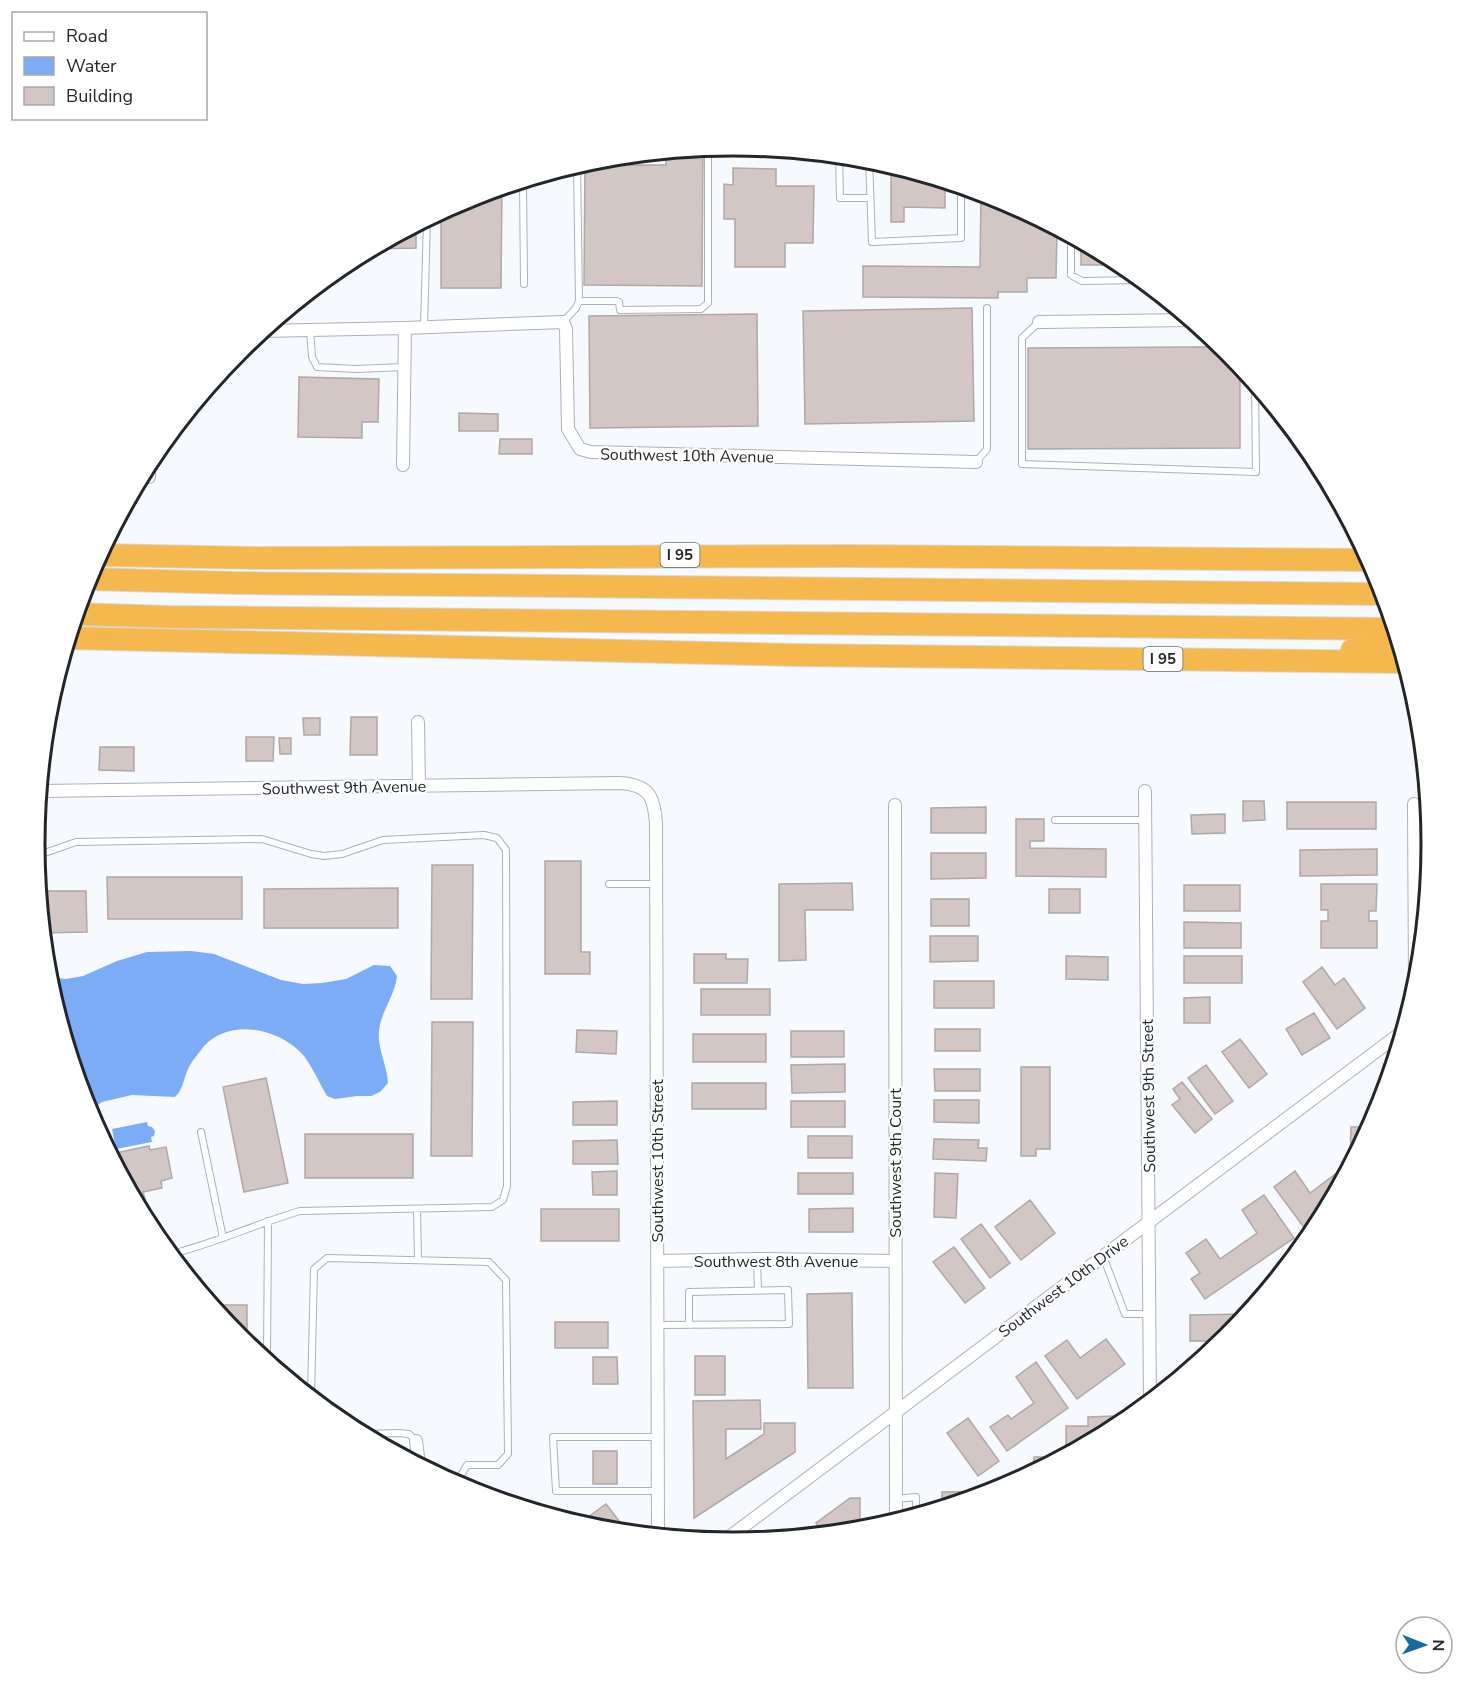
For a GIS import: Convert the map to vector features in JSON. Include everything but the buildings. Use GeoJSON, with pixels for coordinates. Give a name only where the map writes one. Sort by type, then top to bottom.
{"type":"FeatureCollection","features":[{"type":"Feature","properties":{"kind":"highway","name":"I 95"},"geometry":{"type":"LineString","coordinates":[[109,555],[255,558],[837,555],[1360,560]]}},
{"type":"Feature","properties":{"kind":"highway"},"geometry":{"type":"LineString","coordinates":[[97,579],[238,583],[1374,594]]}},
{"type":"Feature","properties":{"kind":"highway"},"geometry":{"type":"LineString","coordinates":[[85,614],[1386,629]]}},
{"type":"Feature","properties":{"kind":"highway","name":"I 95"},"geometry":{"type":"LineString","coordinates":[[77,638],[785,655],[1397,662]]}},
{"type":"Feature","properties":{"kind":"highway"},"geometry":{"type":"LineString","coordinates":[[1283,660],[1391,644]]}},
{"type":"Feature","properties":{"kind":"street"},"geometry":{"type":"LineString","coordinates":[[1039,322],[1180,320]]}},
{"type":"Feature","properties":{"kind":"street"},"geometry":{"type":"LineString","coordinates":[[274,331],[563,322]]}},
{"type":"Feature","properties":{"kind":"street","name":"Southwest 10th Avenue"},"geometry":{"type":"LineString","coordinates":[[563,322],[566,329],[567,429],[580,449],[591,452],[976,462]]}},
{"type":"Feature","properties":{"kind":"street"},"geometry":{"type":"LineString","coordinates":[[403,465],[405,328]]}},
{"type":"Feature","properties":{"kind":"street"},"geometry":{"type":"LineString","coordinates":[[418,722],[419,786]]}},
{"type":"Feature","properties":{"kind":"street","name":"Southwest 9th Avenue"},"geometry":{"type":"LineString","coordinates":[[47,791],[620,783],[636,785],[646,790]]}},
{"type":"Feature","properties":{"kind":"street","name":"Southwest 10th Street"},"geometry":{"type":"LineString","coordinates":[[646,790],[656,815],[657,1527]]}},
{"type":"Feature","properties":{"kind":"street","name":"Southwest 9th Street"},"geometry":{"type":"LineString","coordinates":[[1145,791],[1149,1314],[1152,1389]]}},
{"type":"Feature","properties":{"kind":"street"},"geometry":{"type":"LineString","coordinates":[[1414,804],[1415,935]]}},
{"type":"Feature","properties":{"kind":"street","name":"Southwest 9th Court"},"geometry":{"type":"LineString","coordinates":[[895,805],[896,1512]]}},
{"type":"Feature","properties":{"kind":"street","name":"Southwest 10th Drive"},"geometry":{"type":"LineString","coordinates":[[736,1532],[1392,1039]]}},
{"type":"Feature","properties":{"kind":"street","name":"Southwest 8th Avenue"},"geometry":{"type":"LineString","coordinates":[[657,1261],[757,1259],[895,1261]]}},
{"type":"Feature","properties":{"kind":"street"},"geometry":{"type":"LineString","coordinates":[[416,1441],[418,1455]]}},
{"type":"Feature","properties":{"kind":"lane"},"geometry":{"type":"LineString","coordinates":[[579,301],[617,301],[620,310],[701,309],[708,303],[708,156]]}},
{"type":"Feature","properties":{"kind":"lane"},"geometry":{"type":"LineString","coordinates":[[839,164],[840,198],[870,198]]}},
{"type":"Feature","properties":{"kind":"lane"},"geometry":{"type":"LineString","coordinates":[[869,170],[872,242],[961,238],[961,195]]}},
{"type":"Feature","properties":{"kind":"lane"},"geometry":{"type":"LineString","coordinates":[[563,322],[576,308],[579,301],[577,174]]}},
{"type":"Feature","properties":{"kind":"lane"},"geometry":{"type":"LineString","coordinates":[[523,189],[524,284]]}},
{"type":"Feature","properties":{"kind":"lane"},"geometry":{"type":"LineString","coordinates":[[424,327],[427,227]]}},
{"type":"Feature","properties":{"kind":"lane"},"geometry":{"type":"LineString","coordinates":[[1071,245],[1071,275],[1082,281],[1128,280]]}},
{"type":"Feature","properties":{"kind":"lane"},"geometry":{"type":"LineString","coordinates":[[976,462],[987,449],[987,308]]}},
{"type":"Feature","properties":{"kind":"lane"},"geometry":{"type":"LineString","coordinates":[[1039,322],[1022,338],[1022,464],[1256,472],[1255,396]]}},
{"type":"Feature","properties":{"kind":"lane"},"geometry":{"type":"LineString","coordinates":[[310,330],[312,357],[317,367],[356,369],[404,367]]}},
{"type":"Feature","properties":{"kind":"lane"},"geometry":{"type":"LineString","coordinates":[[1055,820],[1145,820]]}},
{"type":"Feature","properties":{"kind":"lane"},"geometry":{"type":"LineString","coordinates":[[45,853],[76,842],[262,839],[324,856],[342,854],[383,840],[484,835],[497,838],[506,850],[507,1186],[503,1200],[492,1207],[300,1211],[180,1252]]}},
{"type":"Feature","properties":{"kind":"lane"},"geometry":{"type":"LineString","coordinates":[[609,884],[656,884]]}},
{"type":"Feature","properties":{"kind":"lane"},"geometry":{"type":"LineString","coordinates":[[201,1132],[223,1238]]}},
{"type":"Feature","properties":{"kind":"lane"},"geometry":{"type":"LineString","coordinates":[[417,1209],[417,1260]]}},
{"type":"Feature","properties":{"kind":"lane"},"geometry":{"type":"LineString","coordinates":[[267,1349],[268,1221]]}},
{"type":"Feature","properties":{"kind":"lane"},"geometry":{"type":"LineString","coordinates":[[1103,1256],[1125,1314],[1149,1314]]}},
{"type":"Feature","properties":{"kind":"lane"},"geometry":{"type":"LineString","coordinates":[[311,1387],[314,1269],[327,1258],[489,1262],[506,1280],[508,1454],[498,1465],[467,1465],[461,1475]]}},
{"type":"Feature","properties":{"kind":"lane"},"geometry":{"type":"LineString","coordinates":[[757,1259],[758,1291]]}},
{"type":"Feature","properties":{"kind":"lane"},"geometry":{"type":"LineString","coordinates":[[657,1325],[689,1325],[789,1324],[788,1290],[689,1292],[689,1325]]}},
{"type":"Feature","properties":{"kind":"lane"},"geometry":{"type":"LineString","coordinates":[[380,1434],[409,1434],[416,1441]]}},
{"type":"Feature","properties":{"kind":"lane"},"geometry":{"type":"LineString","coordinates":[[658,1437],[553,1437],[556,1491],[658,1491]]}},
{"type":"Feature","properties":{"kind":"lane"},"geometry":{"type":"LineString","coordinates":[[895,1499],[916,1497],[916,1506]]}},
{"type":"Feature","properties":{"kind":"water"},"geometry":{"type":"Polygon","coordinates":[[[191,951],[214,954],[281,980],[303,984],[346,979],[374,965],[390,966],[397,976],[396,983],[379,1031],[388,1083],[380,1092],[371,1096],[335,1099],[327,1096],[304,1056],[294,1047],[269,1033],[241,1029],[215,1037],[204,1046],[190,1065],[175,1097],[132,1095],[102,1102],[97,1106],[68,1022],[58,978],[83,976],[117,961],[147,952],[191,951]]]}},
{"type":"Feature","properties":{"kind":"water"},"geometry":{"type":"Polygon","coordinates":[[[147,1122],[148,1126],[155,1131],[154,1136],[151,1137],[152,1142],[116,1149],[112,1129],[147,1122]]]}}]}
